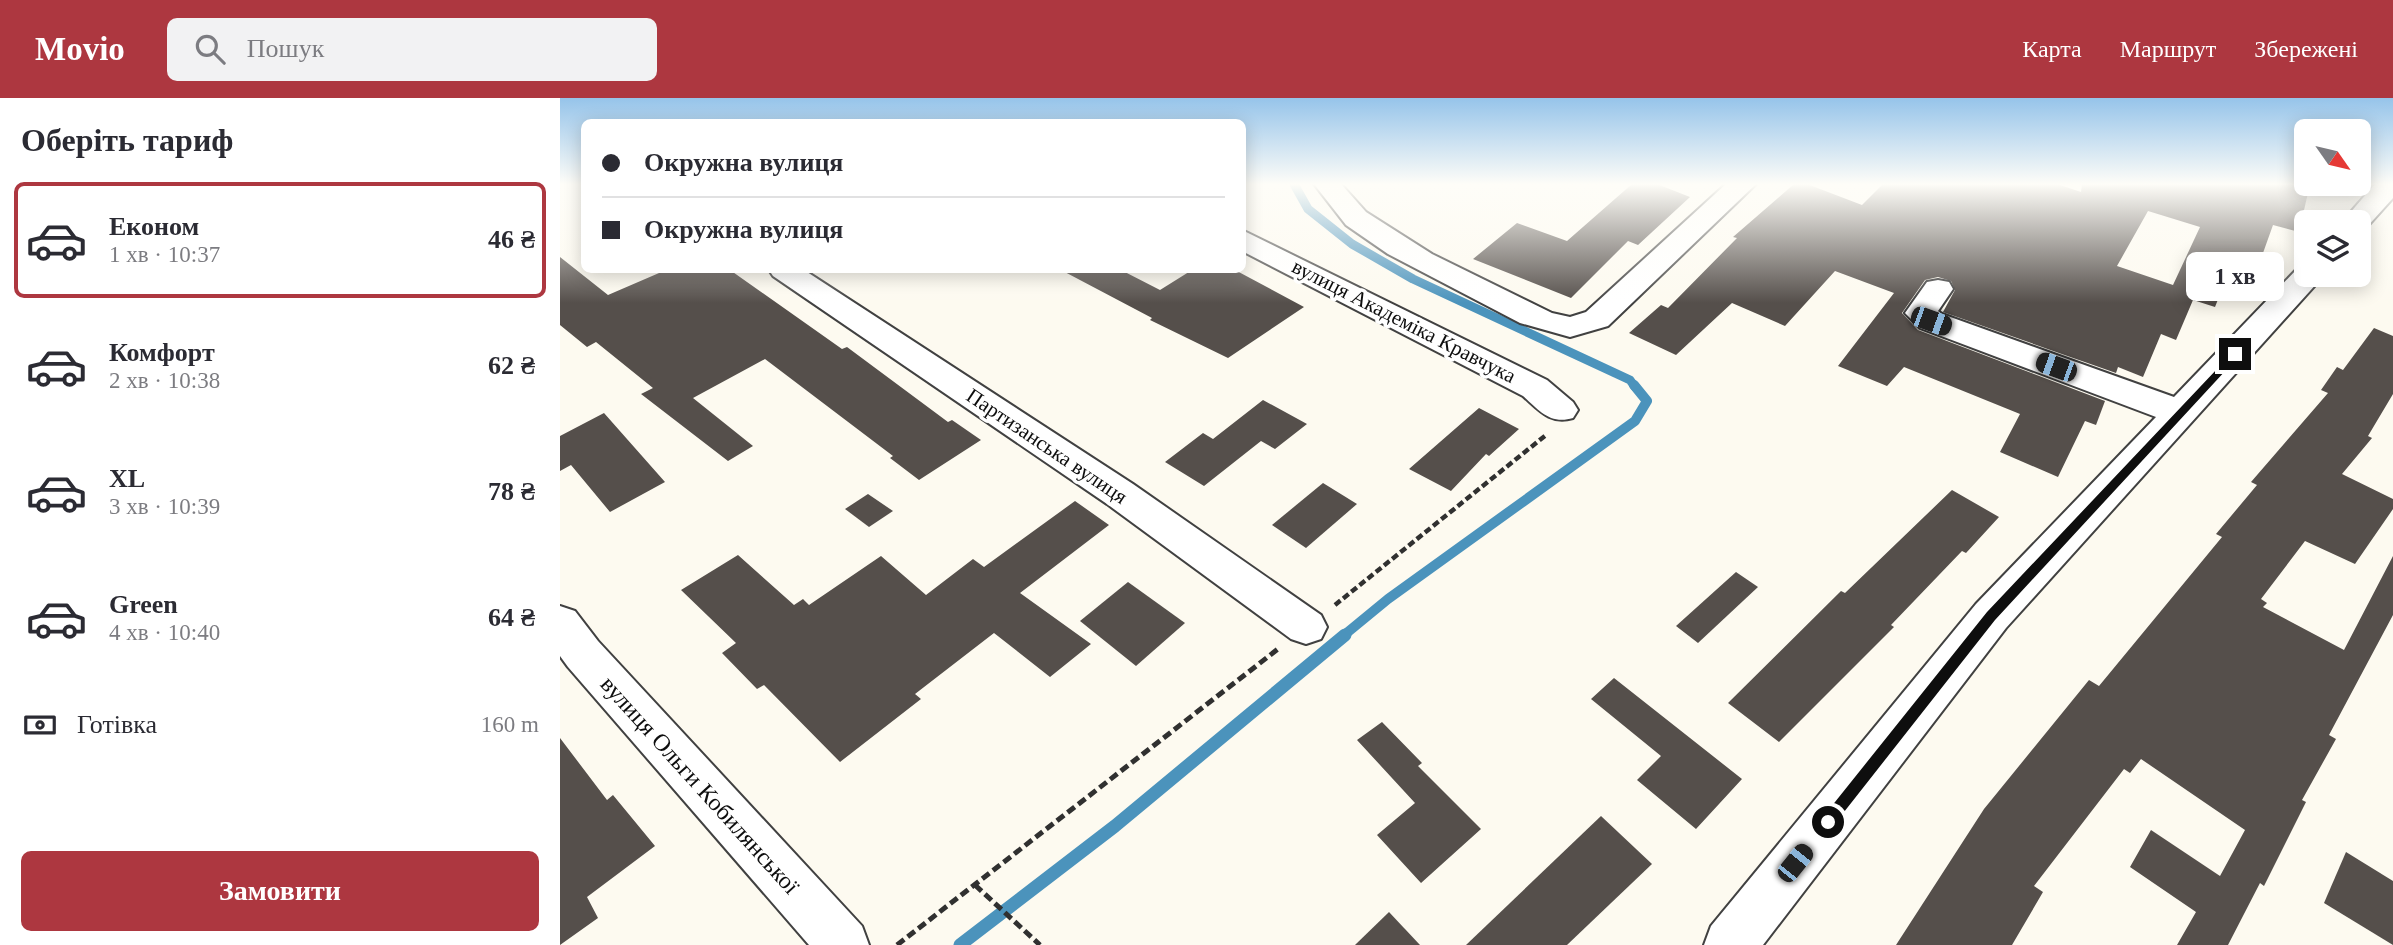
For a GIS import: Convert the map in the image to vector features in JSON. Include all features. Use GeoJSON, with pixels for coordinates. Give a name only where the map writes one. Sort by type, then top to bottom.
{"type":"FeatureCollection","features":[{"type":"Feature","properties":{"kind":"street"},"geometry":{"type":"LineString","coordinates":[[1364,224],[1443,271],[1530,315],[1562,326],[1578,326],[1597,319],[1700,224]]}},
{"type":"Feature","properties":{"kind":"street","name":"вулиця Академіка Кравчука"},"geometry":{"type":"LineString","coordinates":[[1246,241],[1535,388],[1561,410]]}},
{"type":"Feature","properties":{"kind":"street","name":"Партизанська вулиця"},"geometry":{"type":"LineString","coordinates":[[788,273],[1120,494],[1306,627]]}},
{"type":"Feature","properties":{"kind":"street"},"geometry":{"type":"LineString","coordinates":[[1730,945],[1991,616],[2297,287]]}},
{"type":"Feature","properties":{"kind":"street"},"geometry":{"type":"LineString","coordinates":[[1938,289],[1921,313],[1931,321],[2181,412]]}},
{"type":"Feature","properties":{"kind":"street","name":"вулиця Ольги Кобилянської"},"geometry":{"type":"LineString","coordinates":[[560,623],[583,654],[843,945]]}},
{"type":"Feature","properties":{"kind":"path"},"geometry":{"type":"LineString","coordinates":[[897,945],[1306,627],[1555,429],[1561,410]]}},
{"type":"Feature","properties":{"kind":"path"},"geometry":{"type":"LineString","coordinates":[[975,885],[1040,945]]}},
{"type":"Feature","properties":{"kind":"building"},"geometry":{"type":"Polygon","coordinates":[[[1516,224],[1567,241],[1587,224],[1661,224],[1638,245],[1628,241],[1571,298],[1473,259],[1516,224]]]}},
{"type":"Feature","properties":{"kind":"building"},"geometry":{"type":"Polygon","coordinates":[[[1749,224],[2141,224],[2117,266],[2173,285],[2200,227],[2189,224],[2294,224],[2294,231],[2273,225],[2258,267],[2234,259],[2215,307],[2193,300],[2176,340],[2161,334],[2143,377],[2118,367],[2116,373],[1943,312],[1955,290],[1951,281],[1938,277],[1925,280],[1902,313],[1918,330],[2105,401],[2096,425],[2085,421],[2058,477],[2000,452],[2020,414],[1904,367],[1887,386],[1838,366],[1894,293],[1835,271],[1785,326],[1732,303],[1676,355],[1629,333],[1661,305],[1668,308],[1749,224]]]}},
{"type":"Feature","properties":{"kind":"building"},"geometry":{"type":"Polygon","coordinates":[[[560,257],[608,295],[659,273],[734,273],[842,349],[847,347],[948,422],[952,420],[981,440],[919,480],[890,458],[893,456],[765,359],[693,398],[753,446],[728,461],[641,394],[653,388],[596,342],[587,347],[560,325],[560,257]]]}},
{"type":"Feature","properties":{"kind":"building"},"geometry":{"type":"Polygon","coordinates":[[[1067,273],[1127,273],[1160,290],[1187,273],[1241,273],[1304,307],[1228,358],[1150,320],[1152,318],[1067,273]]]}},
{"type":"Feature","properties":{"kind":"building"},"geometry":{"type":"Polygon","coordinates":[[[2374,328],[2393,336],[2393,394],[2368,436],[2372,438],[2342,474],[2393,499],[2393,509],[2355,564],[2305,541],[2261,599],[2267,603],[2263,607],[2344,650],[2393,556],[2393,615],[2329,735],[2336,739],[2302,800],[2306,802],[2264,886],[2260,883],[2228,945],[2177,945],[2196,912],[2130,867],[2151,830],[2220,876],[2245,830],[2141,759],[2130,773],[2124,769],[2034,886],[2043,892],[2012,945],[1896,945],[1984,809],[2089,680],[2099,686],[2222,537],[2216,534],[2257,485],[2251,482],[2328,393],[2321,390],[2337,367],[2343,370],[2374,328]]]}},
{"type":"Feature","properties":{"kind":"building"},"geometry":{"type":"Polygon","coordinates":[[[1263,400],[1307,424],[1275,449],[1261,441],[1204,486],[1165,462],[1203,433],[1213,439],[1263,400]]]}},
{"type":"Feature","properties":{"kind":"building"},"geometry":{"type":"Polygon","coordinates":[[[1479,408],[1519,429],[1489,456],[1486,454],[1451,491],[1409,469],[1479,408]]]}},
{"type":"Feature","properties":{"kind":"building"},"geometry":{"type":"Polygon","coordinates":[[[604,413],[665,482],[610,512],[571,465],[560,471],[560,436],[604,413]]]}},
{"type":"Feature","properties":{"kind":"building"},"geometry":{"type":"Polygon","coordinates":[[[1323,483],[1357,504],[1306,548],[1272,525],[1323,483]]]}},
{"type":"Feature","properties":{"kind":"building"},"geometry":{"type":"Polygon","coordinates":[[[1952,490],[1999,517],[1966,553],[1962,551],[1891,625],[1894,627],[1779,742],[1728,703],[1841,591],[1845,593],[1952,490]]]}},
{"type":"Feature","properties":{"kind":"building"},"geometry":{"type":"Polygon","coordinates":[[[868,494],[893,511],[869,527],[845,509],[868,494]]]}},
{"type":"Feature","properties":{"kind":"building"},"geometry":{"type":"Polygon","coordinates":[[[1075,501],[1109,525],[1020,593],[1091,644],[1050,677],[994,633],[915,694],[921,699],[840,762],[764,685],[757,689],[722,653],[736,643],[681,590],[738,555],[794,605],[803,599],[809,605],[881,556],[926,595],[973,559],[984,567],[1075,501]]]}},
{"type":"Feature","properties":{"kind":"building"},"geometry":{"type":"Polygon","coordinates":[[[1736,572],[1758,587],[1698,643],[1676,626],[1736,572]]]}},
{"type":"Feature","properties":{"kind":"building"},"geometry":{"type":"Polygon","coordinates":[[[1128,582],[1185,623],[1136,666],[1080,621],[1128,582]]]}},
{"type":"Feature","properties":{"kind":"building"},"geometry":{"type":"Polygon","coordinates":[[[1614,678],[1742,779],[1696,829],[1637,780],[1661,756],[1591,699],[1614,678]]]}},
{"type":"Feature","properties":{"kind":"building"},"geometry":{"type":"Polygon","coordinates":[[[1382,722],[1422,763],[1418,766],[1481,829],[1421,883],[1377,835],[1415,803],[1357,740],[1382,722]]]}},
{"type":"Feature","properties":{"kind":"building"},"geometry":{"type":"Polygon","coordinates":[[[560,738],[607,800],[613,795],[655,846],[587,897],[598,918],[560,945],[560,738]]]}},
{"type":"Feature","properties":{"kind":"building"},"geometry":{"type":"Polygon","coordinates":[[[1601,816],[1652,864],[1567,945],[1466,945],[1601,816]]]}},
{"type":"Feature","properties":{"kind":"building"},"geometry":{"type":"Polygon","coordinates":[[[2346,852],[2393,881],[2393,945],[2324,903],[2346,852]]]}},
{"type":"Feature","properties":{"kind":"building"},"geometry":{"type":"Polygon","coordinates":[[[1389,912],[1420,945],[1355,945],[1389,912]]]}},
{"type":"Feature","properties":{"kind":"waterway"},"geometry":{"type":"LineString","coordinates":[[1326,224],[1352,244],[1413,279],[1630,380],[1635,387]]}},
{"type":"Feature","properties":{"kind":"waterway"},"geometry":{"type":"LineString","coordinates":[[1343,636],[1388,599],[1635,421],[1647,401],[1634,385]]}},
{"type":"Feature","properties":{"kind":"waterway"},"geometry":{"type":"LineString","coordinates":[[960,945],[1115,826],[1345,635]]}},
{"type":"Feature","properties":{"kind":"route"},"geometry":{"type":"LineString","coordinates":[[1828,822],[1991,616],[2076,528],[2235,354]]}}]}
